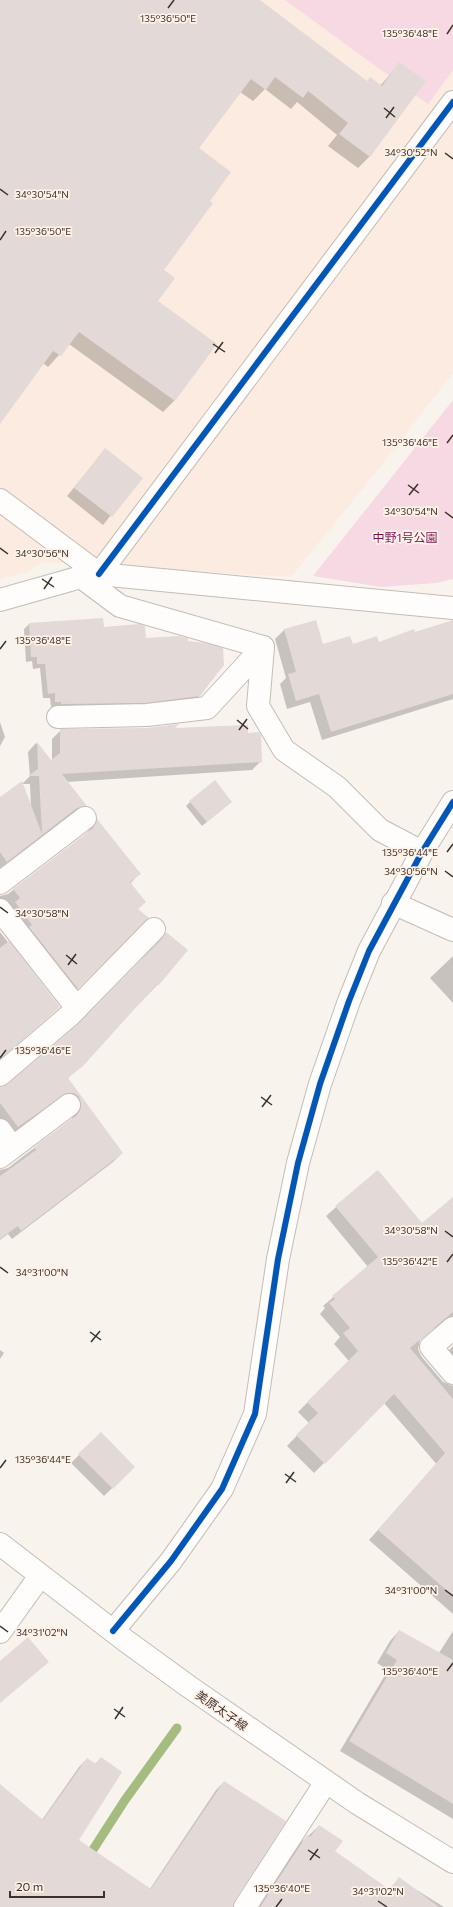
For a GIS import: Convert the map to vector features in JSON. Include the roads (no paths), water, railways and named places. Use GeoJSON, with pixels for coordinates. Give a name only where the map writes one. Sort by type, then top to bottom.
{"type":"FeatureCollection","features":[{"type":"Feature","properties":{"kind":"street"},"geometry":{"type":"LineString","coordinates":[[90,575],[451,107]]}},
{"type":"Feature","properties":{"kind":"street"},"geometry":{"type":"LineString","coordinates":[[0,500],[90,575],[120,606],[263,646]]}},
{"type":"Feature","properties":{"kind":"street"},"geometry":{"type":"LineString","coordinates":[[0,600],[90,575],[453,608]]}},
{"type":"Feature","properties":{"kind":"street"},"geometry":{"type":"LineString","coordinates":[[58,717],[147,715],[207,708],[263,646]]}},
{"type":"Feature","properties":{"kind":"street"},"geometry":{"type":"LineString","coordinates":[[263,646],[258,706],[284,750],[337,787],[380,830],[422,852]]}},
{"type":"Feature","properties":{"kind":"street"},"geometry":{"type":"LineString","coordinates":[[113,1631],[171,1561],[222,1489],[255,1414],[278,1259],[298,1163],[320,1084],[348,1002],[369,951],[422,852],[453,802]]}},
{"type":"Feature","properties":{"kind":"street"},"geometry":{"type":"LineString","coordinates":[[0,883],[84,818]]}},
{"type":"Feature","properties":{"kind":"street"},"geometry":{"type":"LineString","coordinates":[[394,903],[453,930]]}},
{"type":"Feature","properties":{"kind":"street"},"geometry":{"type":"LineString","coordinates":[[0,910],[77,1008]]}},
{"type":"Feature","properties":{"kind":"street"},"geometry":{"type":"LineString","coordinates":[[0,1075],[77,1008],[154,929]]}},
{"type":"Feature","properties":{"kind":"street"},"geometry":{"type":"LineString","coordinates":[[4,1145],[69,1105]]}},
{"type":"Feature","properties":{"kind":"street"},"geometry":{"type":"LineString","coordinates":[[453,1328],[431,1346],[453,1373]]}},
{"type":"Feature","properties":{"kind":"street","name":"美原太子線"},"geometry":{"type":"LineString","coordinates":[[0,1544],[40,1576],[188,1686],[326,1782],[453,1862]]}},
{"type":"Feature","properties":{"kind":"street"},"geometry":{"type":"LineString","coordinates":[[0,1632],[40,1576]]}},
{"type":"Feature","properties":{"kind":"street"},"geometry":{"type":"LineString","coordinates":[[245,1907],[326,1782]]}},
{"type":"Feature","properties":{"kind":"waterway"},"geometry":{"type":"LineString","coordinates":[[87,1859],[125,1800],[177,1728]]}},
{"type":"Feature","properties":{"kind":"park label","name":"中野1号公園"},"geometry":{"type":"Point","coordinates":[405,537]}}]}
